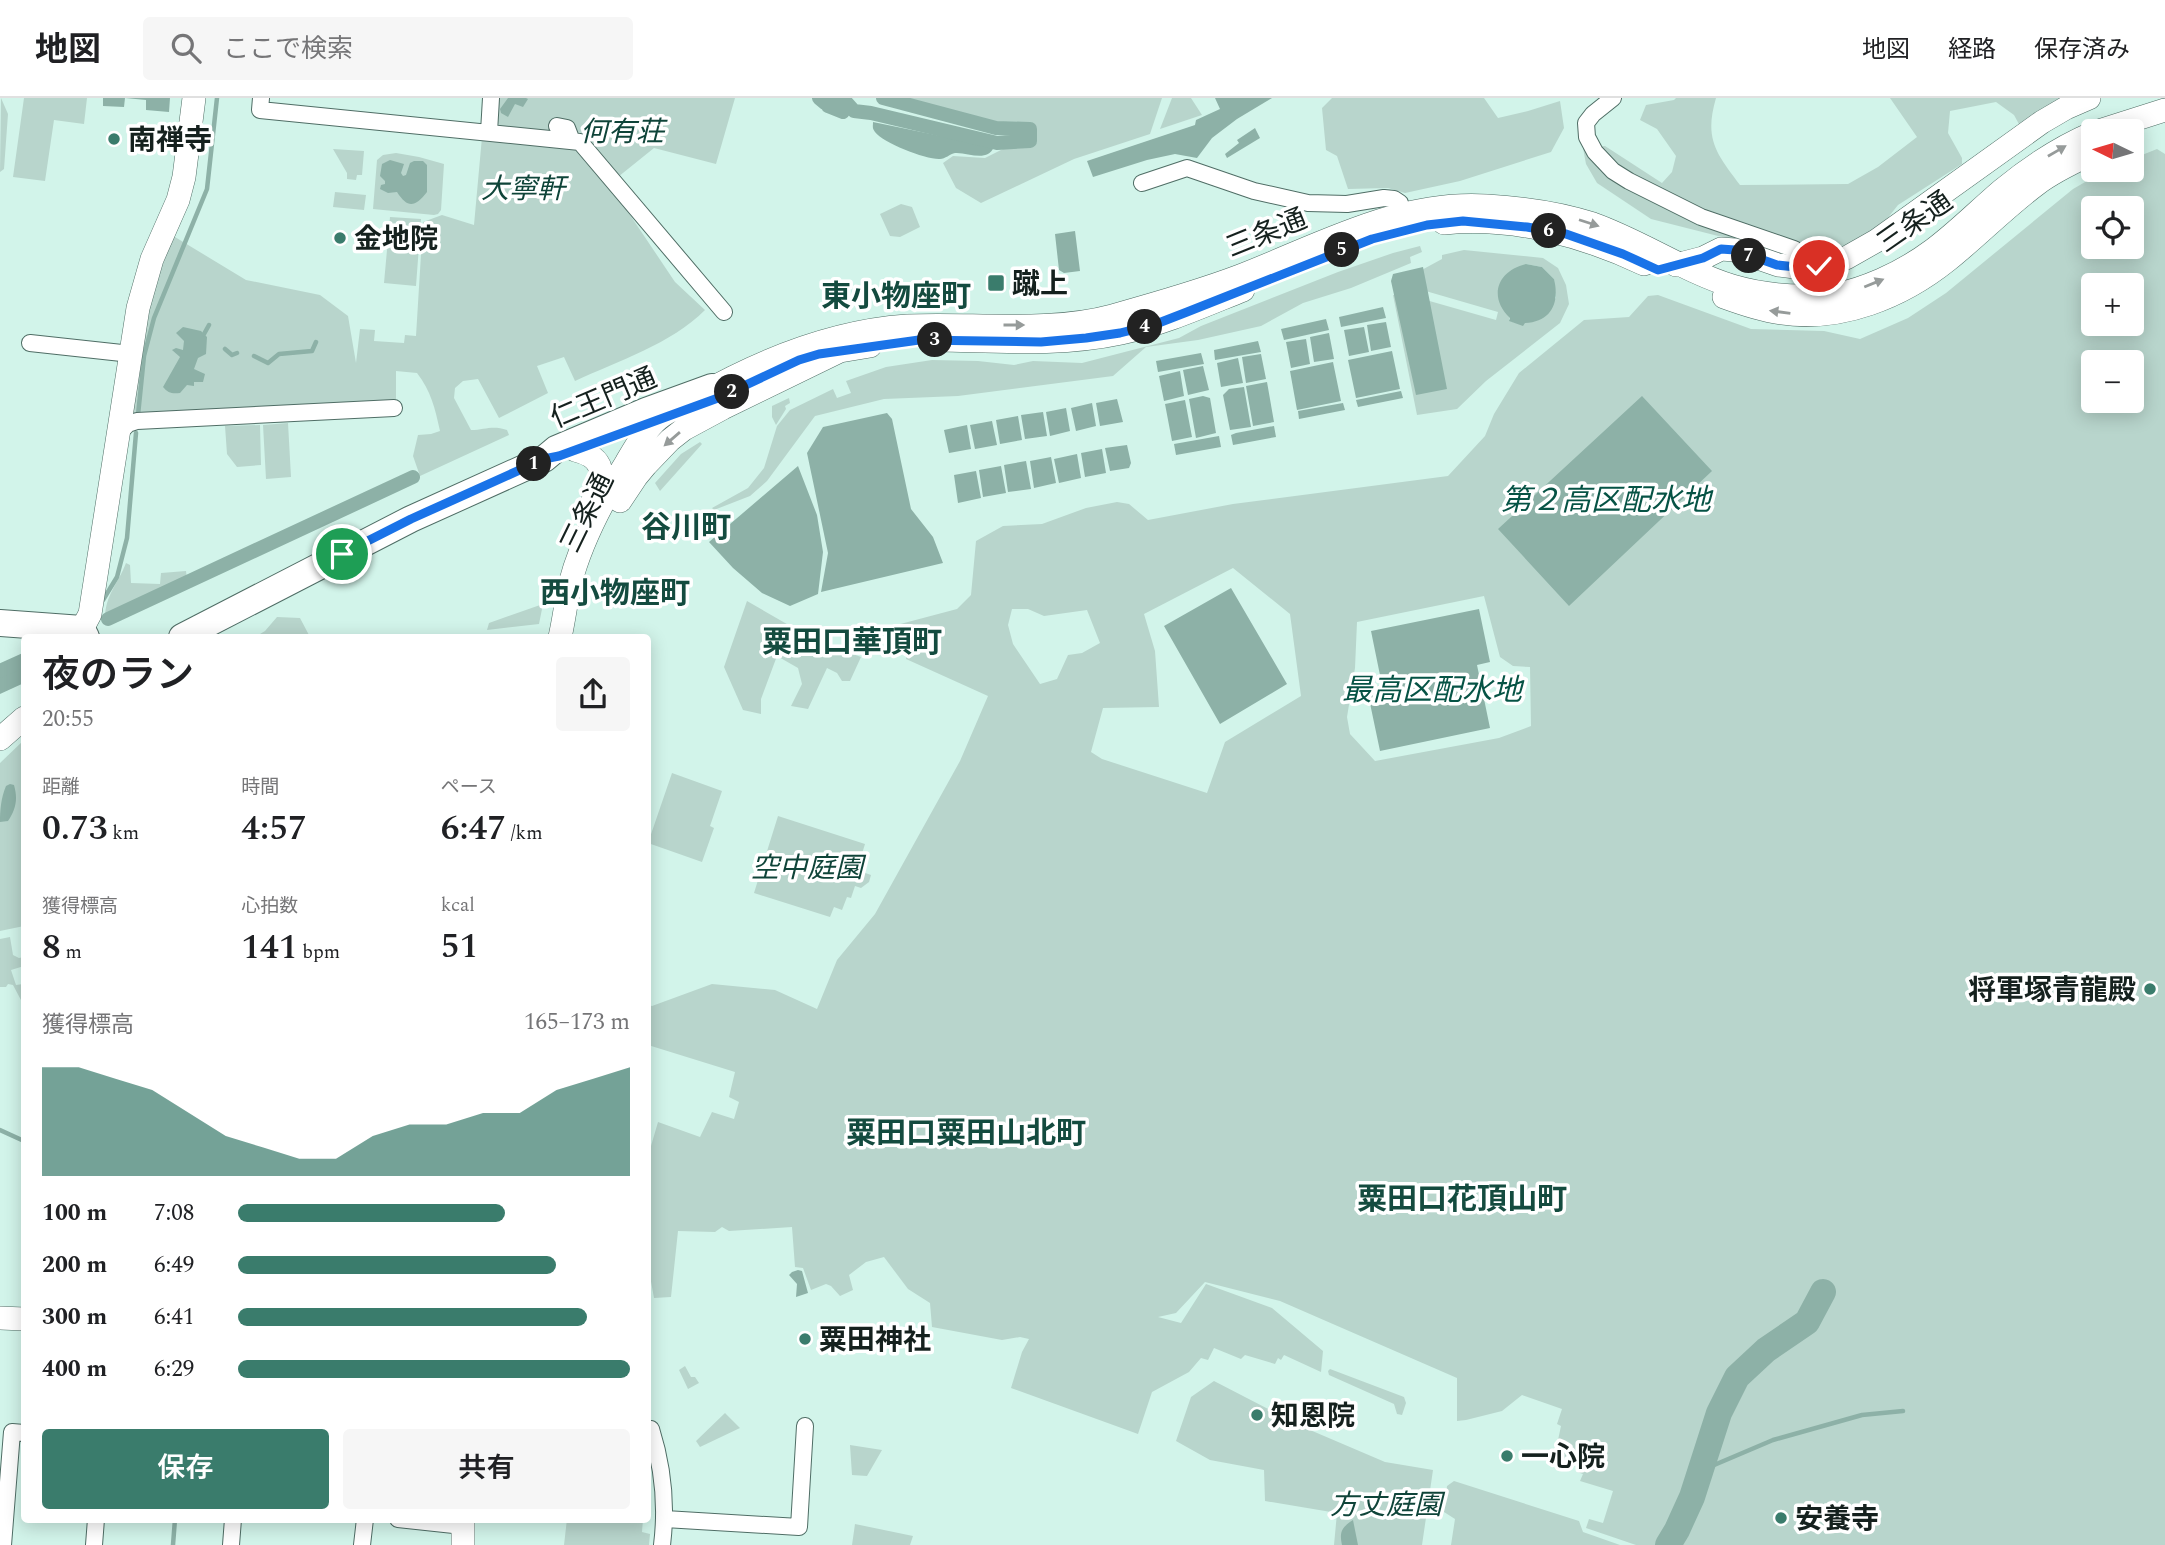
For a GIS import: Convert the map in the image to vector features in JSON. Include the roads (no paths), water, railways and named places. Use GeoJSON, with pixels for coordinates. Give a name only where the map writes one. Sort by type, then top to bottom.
{"type":"FeatureCollection","features":[{"type":"Feature","properties":{"kind":"main road"},"geometry":{"type":"LineString","coordinates":[[0,623],[84,633],[90,614],[144,283],[178,200],[184,177],[194,98]]}},
{"type":"Feature","properties":{"kind":"main road"},"geometry":{"type":"LineString","coordinates":[[1658,270],[1703,258],[1721,249],[1735,250],[1777,265],[1796,267],[1819,266],[1846,258],[1877,241],[2042,122],[2089,98]]}},
{"type":"Feature","properties":{"kind":"main road"},"geometry":{"type":"LineString","coordinates":[[2137,119],[2165,110]]}},
{"type":"Feature","properties":{"kind":"main road"},"geometry":{"type":"LineString","coordinates":[[2144,133],[2165,126]]}},
{"type":"Feature","properties":{"kind":"main road","name":"三条通"},"geometry":{"type":"LineString","coordinates":[[562,634],[570,584],[588,536],[605,498],[647,431],[659,418],[712,387],[806,345],[839,335],[902,327],[1038,325],[1105,318],[1217,284],[1346,232],[1404,214],[1436,208],[1483,205],[1549,213],[1591,223],[1731,286],[1804,297],[1854,291],[1915,264],[1946,242],[2004,189],[2055,152],[2081,139]]}},
{"type":"Feature","properties":{"kind":"main road","name":"三条通"},"geometry":{"type":"LineString","coordinates":[[562,634],[625,492],[635,477],[670,440],[708,415],[840,351],[919,340],[1041,342],[1120,333],[1177,316],[1372,239],[1439,223],[1463,221],[1566,234],[1753,307],[1782,313],[1844,311],[1865,306],[1925,276],[1948,260],[2040,182],[2081,160]]}},
{"type":"Feature","properties":{"kind":"main road"},"geometry":{"type":"LineString","coordinates":[[544,459],[718,398],[805,358],[840,351]]}},
{"type":"Feature","properties":{"kind":"main road","name":"仁王門通"},"geometry":{"type":"LineString","coordinates":[[188,634],[411,519],[544,459],[556,449],[712,387]]}},
{"type":"Feature","properties":{"kind":"main road"},"geometry":{"type":"LineString","coordinates":[[561,634],[568,569],[602,473],[594,458],[575,450]]}},
{"type":"Feature","properties":{"kind":"main road"},"geometry":{"type":"LineString","coordinates":[[0,739],[21,721]]}},
{"type":"Feature","properties":{"kind":"main road"},"geometry":{"type":"LineString","coordinates":[[0,1318],[21,1319]]}},
{"type":"Feature","properties":{"kind":"street"},"geometry":{"type":"LineString","coordinates":[[261,98],[260,110],[580,142],[724,312]]}},
{"type":"Feature","properties":{"kind":"street"},"geometry":{"type":"LineString","coordinates":[[489,132],[491,98]]}},
{"type":"Feature","properties":{"kind":"street"},"geometry":{"type":"LineString","coordinates":[[1613,98],[1586,123],[1587,137],[1595,152],[1613,171],[1701,217],[1794,249],[1796,267]]}},
{"type":"Feature","properties":{"kind":"street"},"geometry":{"type":"LineString","coordinates":[[557,126],[567,128],[572,141]]}},
{"type":"Feature","properties":{"kind":"street"},"geometry":{"type":"LineString","coordinates":[[1142,183],[1187,168],[1254,191],[1296,201],[1347,204],[1394,199],[1404,214]]}},
{"type":"Feature","properties":{"kind":"street"},"geometry":{"type":"LineString","coordinates":[[30,342],[131,355]]}},
{"type":"Feature","properties":{"kind":"street"},"geometry":{"type":"LineString","coordinates":[[118,434],[128,424],[137,421],[394,408]]}},
{"type":"Feature","properties":{"kind":"street"},"geometry":{"type":"LineString","coordinates":[[665,1519],[799,1527],[805,1426]]}},
{"type":"Feature","properties":{"kind":"street"},"geometry":{"type":"LineString","coordinates":[[3,1545],[12,1432],[21,1433]]}},
{"type":"Feature","properties":{"kind":"street"},"geometry":{"type":"LineString","coordinates":[[651,1432],[660,1458],[665,1519],[662,1545]]}},
{"type":"Feature","properties":{"kind":"street"},"geometry":{"type":"LineString","coordinates":[[94,1545],[96,1523]]}},
{"type":"Feature","properties":{"kind":"street"},"geometry":{"type":"LineString","coordinates":[[231,1545],[233,1523]]}},
{"type":"Feature","properties":{"kind":"street"},"geometry":{"type":"LineString","coordinates":[[362,1545],[365,1523]]}},
{"type":"Feature","properties":{"kind":"street"},"geometry":{"type":"LineString","coordinates":[[422,1523],[463,1530]]}},
{"type":"Feature","properties":{"kind":"water"},"geometry":{"type":"Polygon","coordinates":[[[103,98],[125,98],[124,107],[103,106],[103,98]]]}},
{"type":"Feature","properties":{"kind":"water"},"geometry":{"type":"Polygon","coordinates":[[[125,98],[170,98],[169,112],[146,110],[146,100],[125,98]]]}},
{"type":"Feature","properties":{"kind":"water"},"geometry":{"type":"Polygon","coordinates":[[[508,98],[528,99],[523,107],[515,104],[508,117],[501,113],[500,109],[508,98]]]}},
{"type":"Feature","properties":{"kind":"water"},"geometry":{"type":"Polygon","coordinates":[[[1215,98],[1272,98],[1212,138],[1197,158],[1175,154],[1093,177],[1087,161],[1195,125],[1196,120],[1220,109],[1215,98]]]}},
{"type":"Feature","properties":{"kind":"water"},"geometry":{"type":"Polygon","coordinates":[[[873,122],[994,147],[987,155],[982,156],[955,153],[942,159],[934,159],[887,141],[875,132],[873,122]]]}},
{"type":"Feature","properties":{"kind":"water"},"geometry":{"type":"Polygon","coordinates":[[[1255,128],[1260,138],[1227,158],[1225,154],[1239,143],[1237,140],[1255,128]]]}},
{"type":"Feature","properties":{"kind":"water"},"geometry":{"type":"Polygon","coordinates":[[[390,160],[404,164],[401,173],[403,176],[414,161],[423,161],[427,165],[427,192],[419,201],[408,203],[397,192],[388,193],[380,189],[381,185],[385,184],[380,176],[382,164],[390,160]]]}},
{"type":"Feature","properties":{"kind":"water"},"geometry":{"type":"Polygon","coordinates":[[[1075,231],[1080,271],[1064,273],[1059,270],[1055,234],[1075,231]]]}},
{"type":"Feature","properties":{"kind":"water"},"geometry":{"type":"Polygon","coordinates":[[[1526,264],[1542,267],[1554,279],[1556,296],[1552,310],[1547,315],[1523,326],[1509,321],[1498,294],[1502,279],[1508,272],[1526,264]]]}},
{"type":"Feature","properties":{"kind":"water"},"geometry":{"type":"Polygon","coordinates":[[[1423,267],[1447,389],[1416,395],[1391,281],[1393,274],[1423,267]]]}},
{"type":"Feature","properties":{"kind":"water"},"geometry":{"type":"Polygon","coordinates":[[[1383,307],[1386,318],[1341,327],[1339,317],[1383,307]]]}},
{"type":"Feature","properties":{"kind":"water"},"geometry":{"type":"Polygon","coordinates":[[[1326,319],[1329,330],[1284,340],[1281,329],[1326,319]]]}},
{"type":"Feature","properties":{"kind":"water"},"geometry":{"type":"Polygon","coordinates":[[[1386,322],[1391,347],[1371,351],[1367,325],[1386,322]]]}},
{"type":"Feature","properties":{"kind":"water"},"geometry":{"type":"Polygon","coordinates":[[[183,327],[201,331],[207,337],[206,354],[198,358],[194,369],[205,374],[203,382],[194,382],[194,386],[187,385],[180,393],[172,393],[163,387],[180,357],[172,350],[183,350],[184,341],[176,333],[183,327]]]}},
{"type":"Feature","properties":{"kind":"water"},"geometry":{"type":"Polygon","coordinates":[[[1364,327],[1369,352],[1349,356],[1344,330],[1364,327]]]}},
{"type":"Feature","properties":{"kind":"water"},"geometry":{"type":"Polygon","coordinates":[[[1329,333],[1334,359],[1314,362],[1310,337],[1329,333]]]}},
{"type":"Feature","properties":{"kind":"water"},"geometry":{"type":"Polygon","coordinates":[[[1306,339],[1310,364],[1291,368],[1286,342],[1306,339]]]}},
{"type":"Feature","properties":{"kind":"water"},"geometry":{"type":"Polygon","coordinates":[[[1258,341],[1261,352],[1215,360],[1214,350],[1258,341]]]}},
{"type":"Feature","properties":{"kind":"water"},"geometry":{"type":"Polygon","coordinates":[[[1392,351],[1400,389],[1356,398],[1348,360],[1392,351]]]}},
{"type":"Feature","properties":{"kind":"water"},"geometry":{"type":"Polygon","coordinates":[[[1201,353],[1204,364],[1158,372],[1156,361],[1201,353]]]}},
{"type":"Feature","properties":{"kind":"water"},"geometry":{"type":"Polygon","coordinates":[[[1261,354],[1266,379],[1246,383],[1242,357],[1261,354]]]}},
{"type":"Feature","properties":{"kind":"water"},"geometry":{"type":"Polygon","coordinates":[[[1238,358],[1243,383],[1221,387],[1217,363],[1238,358]]]}},
{"type":"Feature","properties":{"kind":"water"},"geometry":{"type":"Polygon","coordinates":[[[1333,362],[1341,401],[1297,410],[1290,371],[1333,362]]]}},
{"type":"Feature","properties":{"kind":"water"},"geometry":{"type":"Polygon","coordinates":[[[1203,366],[1209,390],[1188,395],[1183,370],[1203,366]]]}},
{"type":"Feature","properties":{"kind":"water"},"geometry":{"type":"Polygon","coordinates":[[[1180,371],[1184,396],[1164,401],[1159,376],[1180,371]]]}},
{"type":"Feature","properties":{"kind":"water"},"geometry":{"type":"Polygon","coordinates":[[[1267,382],[1274,422],[1253,426],[1246,386],[1267,382]]]}},
{"type":"Feature","properties":{"kind":"water"},"geometry":{"type":"Polygon","coordinates":[[[1244,387],[1251,427],[1230,430],[1223,395],[1229,389],[1244,387]]]}},
{"type":"Feature","properties":{"kind":"water"},"geometry":{"type":"Polygon","coordinates":[[[1401,391],[1403,398],[1358,407],[1356,400],[1401,391]]]}},
{"type":"Feature","properties":{"kind":"water"},"geometry":{"type":"Polygon","coordinates":[[[1203,396],[1210,398],[1216,433],[1196,438],[1189,399],[1203,396]]]}},
{"type":"Feature","properties":{"kind":"water","name":"第２高区配水地"},"geometry":{"type":"Polygon","coordinates":[[[1642,396],[1712,471],[1569,606],[1498,529],[1642,396]]]}},
{"type":"Feature","properties":{"kind":"water"},"geometry":{"type":"Polygon","coordinates":[[[1117,399],[1123,422],[1100,426],[1096,403],[1117,399]]]}},
{"type":"Feature","properties":{"kind":"water"},"geometry":{"type":"Polygon","coordinates":[[[1185,400],[1192,437],[1172,441],[1165,404],[1185,400]]]}},
{"type":"Feature","properties":{"kind":"water"},"geometry":{"type":"Polygon","coordinates":[[[1092,403],[1096,426],[1076,431],[1071,408],[1092,403]]]}},
{"type":"Feature","properties":{"kind":"water"},"geometry":{"type":"Polygon","coordinates":[[[1343,403],[1345,410],[1299,419],[1298,411],[1343,403]]]}},
{"type":"Feature","properties":{"kind":"water"},"geometry":{"type":"Polygon","coordinates":[[[1066,408],[1070,431],[1050,436],[1046,412],[1066,408]]]}},
{"type":"Feature","properties":{"kind":"water"},"geometry":{"type":"Polygon","coordinates":[[[1043,412],[1047,436],[1025,439],[1021,415],[1043,412]]]}},
{"type":"Feature","properties":{"kind":"water"},"geometry":{"type":"Polygon","coordinates":[[[887,413],[892,419],[911,509],[933,537],[943,563],[821,592],[828,553],[807,453],[823,427],[887,413]]]}},
{"type":"Feature","properties":{"kind":"water"},"geometry":{"type":"Polygon","coordinates":[[[1018,416],[1022,440],[1000,444],[996,420],[1018,416]]]}},
{"type":"Feature","properties":{"kind":"water"},"geometry":{"type":"Polygon","coordinates":[[[992,421],[997,445],[975,449],[970,425],[992,421]]]}},
{"type":"Feature","properties":{"kind":"water"},"geometry":{"type":"Polygon","coordinates":[[[967,425],[971,449],[949,453],[944,430],[967,425]]]}},
{"type":"Feature","properties":{"kind":"water"},"geometry":{"type":"Polygon","coordinates":[[[1274,426],[1276,437],[1233,445],[1231,435],[1274,426]]]}},
{"type":"Feature","properties":{"kind":"water"},"geometry":{"type":"Polygon","coordinates":[[[1219,436],[1221,447],[1176,455],[1174,444],[1219,436]]]}},
{"type":"Feature","properties":{"kind":"water"},"geometry":{"type":"Polygon","coordinates":[[[1127,445],[1131,463],[1129,468],[1110,471],[1105,448],[1127,445]]]}},
{"type":"Feature","properties":{"kind":"water"},"geometry":{"type":"Polygon","coordinates":[[[1102,449],[1106,473],[1085,477],[1081,453],[1102,449]]]}},
{"type":"Feature","properties":{"kind":"water"},"geometry":{"type":"Polygon","coordinates":[[[1077,454],[1081,478],[1059,483],[1054,459],[1077,454]]]}},
{"type":"Feature","properties":{"kind":"water"},"geometry":{"type":"Polygon","coordinates":[[[1051,457],[1056,483],[1034,488],[1030,461],[1051,457]]]}},
{"type":"Feature","properties":{"kind":"water"},"geometry":{"type":"Polygon","coordinates":[[[1026,461],[1031,489],[1008,492],[1004,465],[1026,461]]]}},
{"type":"Feature","properties":{"kind":"water"},"geometry":{"type":"Polygon","coordinates":[[[798,466],[817,515],[823,552],[818,594],[790,606],[762,593],[709,542],[798,466]]]}},
{"type":"Feature","properties":{"kind":"water"},"geometry":{"type":"Polygon","coordinates":[[[1001,466],[1006,493],[983,497],[979,470],[1001,466]]]}},
{"type":"Feature","properties":{"kind":"water"},"geometry":{"type":"Polygon","coordinates":[[[976,471],[981,498],[958,503],[954,475],[976,471]]]}},
{"type":"Feature","properties":{"kind":"water"},"geometry":{"type":"Polygon","coordinates":[[[1231,588],[1287,684],[1220,724],[1164,626],[1231,588]]]}},
{"type":"Feature","properties":{"kind":"water","name":"最高区配水地"},"geometry":{"type":"Polygon","coordinates":[[[1479,609],[1490,662],[1477,665],[1490,728],[1380,751],[1367,689],[1382,685],[1371,631],[1479,609]]]}},
{"type":"Feature","properties":{"kind":"water"},"geometry":{"type":"Polygon","coordinates":[[[21,668],[21,684],[0,694],[0,677],[21,668]]]}},
{"type":"Feature","properties":{"kind":"water"},"geometry":{"type":"Polygon","coordinates":[[[14,785],[15,790],[14,808],[8,821],[0,822],[3,795],[6,786],[14,785]]]}},
{"type":"Feature","properties":{"kind":"water"},"geometry":{"type":"Polygon","coordinates":[[[798,1270],[802,1271],[808,1293],[796,1297],[797,1284],[789,1275],[798,1270]]]}},
{"type":"Feature","properties":{"kind":"water"},"geometry":{"type":"Polygon","coordinates":[[[1353,1520],[1358,1545],[1342,1545],[1342,1530],[1353,1520]]]}},
{"type":"Feature","properties":{"kind":"waterway"},"geometry":{"type":"LineString","coordinates":[[138,415],[144,356],[154,318],[207,189],[217,98]]}},
{"type":"Feature","properties":{"kind":"waterway"},"geometry":{"type":"LineString","coordinates":[[819,98],[825,103],[828,98],[831,100],[828,106],[843,112],[841,104],[846,102],[854,111],[997,143],[1030,141],[1030,129],[996,128],[883,98]]}},
{"type":"Feature","properties":{"kind":"waterway"},"geometry":{"type":"LineString","coordinates":[[822,102],[825,98]]}},
{"type":"Feature","properties":{"kind":"waterway"},"geometry":{"type":"LineString","coordinates":[[832,107],[836,98]]}},
{"type":"Feature","properties":{"kind":"waterway"},"geometry":{"type":"LineString","coordinates":[[204,334],[209,325]]}},
{"type":"Feature","properties":{"kind":"waterway"},"geometry":{"type":"LineString","coordinates":[[254,356],[268,363],[279,354],[312,351],[316,342]]}},
{"type":"Feature","properties":{"kind":"waterway"},"geometry":{"type":"LineString","coordinates":[[225,349],[232,355],[237,353]]}},
{"type":"Feature","properties":{"kind":"waterway"},"geometry":{"type":"LineString","coordinates":[[103,600],[117,577],[127,538],[136,433]]}},
{"type":"Feature","properties":{"kind":"waterway"},"geometry":{"type":"LineString","coordinates":[[108,619],[413,477]]}},
{"type":"Feature","properties":{"kind":"waterway"},"geometry":{"type":"LineString","coordinates":[[0,671],[21,661]]}},
{"type":"Feature","properties":{"kind":"waterway"},"geometry":{"type":"LineString","coordinates":[[0,1130],[21,1140]]}},
{"type":"Feature","properties":{"kind":"waterway"},"geometry":{"type":"LineString","coordinates":[[1668,1545],[1692,1497],[1719,1413],[1737,1377],[1766,1350],[1807,1322],[1823,1292]]}},
{"type":"Feature","properties":{"kind":"waterway"},"geometry":{"type":"LineString","coordinates":[[1700,1471],[1773,1440],[1862,1415],[1903,1411]]}},
{"type":"Feature","properties":{"kind":"waterway"},"geometry":{"type":"LineString","coordinates":[[173,1545],[175,1523]]}},
{"type":"Feature","properties":{"kind":"place","name":"南禅寺"},"geometry":{"type":"Point","coordinates":[114,139]}},
{"type":"Feature","properties":{"kind":"place","name":"金地院"},"geometry":{"type":"Point","coordinates":[340,238]}},
{"type":"Feature","properties":{"kind":"place","name":"蹴上"},"geometry":{"type":"Point","coordinates":[996,283]}},
{"type":"Feature","properties":{"kind":"place","name":"将軍塚青龍殿"},"geometry":{"type":"Point","coordinates":[2150,989]}},
{"type":"Feature","properties":{"kind":"place","name":"粟田神社"},"geometry":{"type":"Point","coordinates":[805,1339]}},
{"type":"Feature","properties":{"kind":"place","name":"知恩院"},"geometry":{"type":"Point","coordinates":[1257,1415]}},
{"type":"Feature","properties":{"kind":"place","name":"一心院"},"geometry":{"type":"Point","coordinates":[1507,1456]}},
{"type":"Feature","properties":{"kind":"place","name":"安養寺"},"geometry":{"type":"Point","coordinates":[1781,1518]}},
{"type":"Feature","properties":{"kind":"district","name":"東小物座町"},"geometry":{"type":"Point","coordinates":[896,296]}},
{"type":"Feature","properties":{"kind":"district","name":"谷川町"},"geometry":{"type":"Point","coordinates":[686,527]}},
{"type":"Feature","properties":{"kind":"district","name":"西小物座町"},"geometry":{"type":"Point","coordinates":[615,593]}},
{"type":"Feature","properties":{"kind":"district","name":"粟田口華頂町"},"geometry":{"type":"Point","coordinates":[852,642]}},
{"type":"Feature","properties":{"kind":"district","name":"粟田口粟田山北町"},"geometry":{"type":"Point","coordinates":[966,1133]}},
{"type":"Feature","properties":{"kind":"district","name":"粟田口花頂山町"},"geometry":{"type":"Point","coordinates":[1462,1199]}},
{"type":"Feature","properties":{"kind":"park label","name":"何有荘"},"geometry":{"type":"Point","coordinates":[622,131]}},
{"type":"Feature","properties":{"kind":"park label","name":"大寧軒"},"geometry":{"type":"Point","coordinates":[523,188]}},
{"type":"Feature","properties":{"kind":"park label","name":"空中庭園"},"geometry":{"type":"Point","coordinates":[807,867]}},
{"type":"Feature","properties":{"kind":"park label","name":"方丈庭園"},"geometry":{"type":"Point","coordinates":[1386,1504]}}]}
